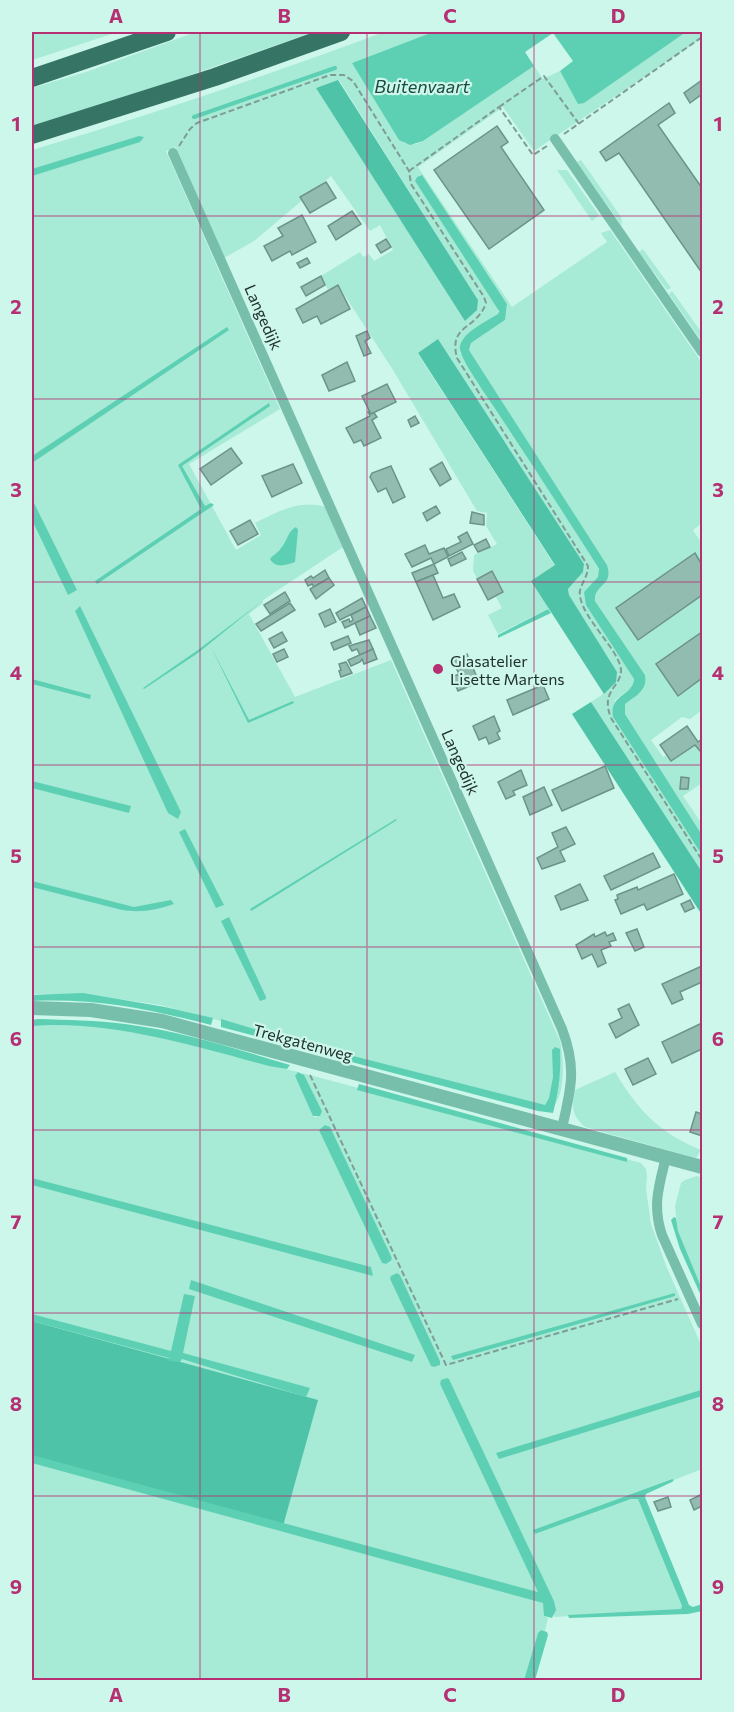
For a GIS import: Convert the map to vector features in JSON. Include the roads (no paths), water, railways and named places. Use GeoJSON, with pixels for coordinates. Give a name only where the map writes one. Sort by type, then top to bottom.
{"type":"FeatureCollection","features":[{"type":"Feature","properties":{"kind":"highway"},"geometry":{"type":"LineString","coordinates":[[32,78],[167,32]]}},
{"type":"Feature","properties":{"kind":"highway"},"geometry":{"type":"LineString","coordinates":[[32,135],[204,81],[341,32]]}},
{"type":"Feature","properties":{"kind":"street"},"geometry":{"type":"LineString","coordinates":[[555,140],[702,352]]}},
{"type":"Feature","properties":{"kind":"street","name":"Langedijk"},"geometry":{"type":"LineString","coordinates":[[172,153],[562,1029],[572,1065],[569,1099],[562,1128]]}},
{"type":"Feature","properties":{"kind":"street","name":"Trekgatenweg"},"geometry":{"type":"LineString","coordinates":[[32,1008],[91,1010],[162,1021],[562,1128]]}},
{"type":"Feature","properties":{"kind":"street"},"geometry":{"type":"LineString","coordinates":[[562,1128],[702,1167]]}},
{"type":"Feature","properties":{"kind":"street"},"geometry":{"type":"LineString","coordinates":[[666,1157],[658,1190],[657,1220],[702,1324]]}},
{"type":"Feature","properties":{"kind":"water","name":"Buitenvaart"},"geometry":{"type":"Polygon","coordinates":[[[433,32],[686,32],[584,103],[578,104],[560,71],[573,61],[553,33],[525,52],[534,66],[423,141],[410,145],[399,140],[352,63],[433,32]]]}},
{"type":"Feature","properties":{"kind":"water"},"geometry":{"type":"Polygon","coordinates":[[[139,136],[144,137],[140,142],[32,176],[32,169],[139,136]]]}},
{"type":"Feature","properties":{"kind":"water"},"geometry":{"type":"Polygon","coordinates":[[[422,175],[507,304],[505,320],[471,343],[469,350],[607,565],[608,577],[597,591],[595,601],[645,675],[643,689],[625,704],[625,714],[702,835],[702,855],[613,717],[614,704],[629,689],[634,679],[586,605],[584,592],[598,577],[599,569],[462,356],[460,346],[466,336],[499,311],[415,181],[422,175]]]}},
{"type":"Feature","properties":{"kind":"water"},"geometry":{"type":"Polygon","coordinates":[[[227,327],[229,330],[32,463],[32,456],[227,327]]]}},
{"type":"Feature","properties":{"kind":"water"},"geometry":{"type":"Polygon","coordinates":[[[269,403],[270,406],[182,466],[205,506],[211,503],[214,505],[97,584],[95,581],[201,509],[178,465],[269,403]]]}},
{"type":"Feature","properties":{"kind":"water"},"geometry":{"type":"Polygon","coordinates":[[[32,499],[77,590],[68,595],[32,520],[32,499]]]}},
{"type":"Feature","properties":{"kind":"water"},"geometry":{"type":"Polygon","coordinates":[[[296,527],[298,530],[295,562],[275,564],[270,559],[280,550],[291,531],[296,527]]]}},
{"type":"Feature","properties":{"kind":"water"},"geometry":{"type":"Polygon","coordinates":[[[261,602],[198,653],[143,688],[198,650],[261,602]]]}},
{"type":"Feature","properties":{"kind":"water"},"geometry":{"type":"Polygon","coordinates":[[[80,606],[181,812],[178,819],[168,813],[75,611],[80,606]]]}},
{"type":"Feature","properties":{"kind":"water"},"geometry":{"type":"Polygon","coordinates":[[[548,609],[551,613],[498,638],[498,635],[548,609]]]}},
{"type":"Feature","properties":{"kind":"water"},"geometry":{"type":"Polygon","coordinates":[[[211,647],[249,720],[293,701],[294,703],[248,723],[211,647]]]}},
{"type":"Feature","properties":{"kind":"water"},"geometry":{"type":"Polygon","coordinates":[[[32,679],[91,695],[90,699],[32,684],[32,679]]]}},
{"type":"Feature","properties":{"kind":"water"},"geometry":{"type":"Polygon","coordinates":[[[32,781],[131,806],[129,813],[32,788],[32,781]]]}},
{"type":"Feature","properties":{"kind":"water"},"geometry":{"type":"Polygon","coordinates":[[[397,820],[251,911],[250,909],[397,820]]]}},
{"type":"Feature","properties":{"kind":"water"},"geometry":{"type":"Polygon","coordinates":[[[185,829],[224,905],[216,908],[179,832],[185,829]]]}},
{"type":"Feature","properties":{"kind":"water"},"geometry":{"type":"Polygon","coordinates":[[[32,881],[134,907],[171,900],[174,904],[148,910],[122,910],[32,887],[32,881]]]}},
{"type":"Feature","properties":{"kind":"water"},"geometry":{"type":"Polygon","coordinates":[[[229,917],[266,999],[260,1001],[221,921],[229,917]]]}},
{"type":"Feature","properties":{"kind":"water"},"geometry":{"type":"Polygon","coordinates":[[[83,993],[213,1018],[211,1025],[166,1014],[101,1003],[32,1001],[32,995],[83,993]]]}},
{"type":"Feature","properties":{"kind":"water"},"geometry":{"type":"Polygon","coordinates":[[[221,1019],[278,1036],[278,1042],[221,1027],[221,1019]]]}},
{"type":"Feature","properties":{"kind":"water"},"geometry":{"type":"Polygon","coordinates":[[[32,1020],[103,1022],[146,1027],[208,1041],[290,1065],[287,1069],[269,1066],[152,1036],[122,1031],[62,1025],[32,1026],[32,1020]]]}},
{"type":"Feature","properties":{"kind":"water"},"geometry":{"type":"Polygon","coordinates":[[[287,1039],[545,1105],[549,1098],[553,1077],[552,1050],[555,1047],[560,1049],[560,1066],[553,1113],[287,1045],[287,1039]]]}},
{"type":"Feature","properties":{"kind":"water"},"geometry":{"type":"Polygon","coordinates":[[[298,1072],[304,1075],[322,1111],[320,1116],[313,1116],[295,1076],[298,1072]]]}},
{"type":"Feature","properties":{"kind":"water"},"geometry":{"type":"Polygon","coordinates":[[[359,1084],[627,1158],[627,1162],[357,1090],[359,1084]]]}},
{"type":"Feature","properties":{"kind":"water"},"geometry":{"type":"Polygon","coordinates":[[[325,1125],[330,1127],[392,1258],[386,1264],[382,1263],[319,1130],[325,1125]]]}},
{"type":"Feature","properties":{"kind":"water"},"geometry":{"type":"Polygon","coordinates":[[[32,1178],[371,1267],[373,1276],[32,1185],[32,1178]]]}},
{"type":"Feature","properties":{"kind":"water"},"geometry":{"type":"Polygon","coordinates":[[[674,1217],[702,1289],[702,1298],[680,1249],[671,1220],[674,1217]]]}},
{"type":"Feature","properties":{"kind":"water"},"geometry":{"type":"Polygon","coordinates":[[[397,1273],[400,1275],[440,1365],[431,1366],[390,1279],[397,1273]]]}},
{"type":"Feature","properties":{"kind":"water"},"geometry":{"type":"Polygon","coordinates":[[[191,1280],[415,1355],[412,1362],[189,1289],[191,1280]]]}},
{"type":"Feature","properties":{"kind":"water"},"geometry":{"type":"Polygon","coordinates":[[[675,1293],[675,1296],[453,1360],[451,1356],[675,1293]]]}},
{"type":"Feature","properties":{"kind":"water"},"geometry":{"type":"Polygon","coordinates":[[[184,1294],[195,1296],[183,1353],[310,1388],[306,1397],[182,1359],[180,1362],[169,1361],[169,1358],[32,1321],[32,1314],[171,1351],[184,1294]]]}},
{"type":"Feature","properties":{"kind":"water"},"geometry":{"type":"Polygon","coordinates":[[[447,1378],[554,1601],[556,1610],[552,1618],[544,1616],[543,1603],[32,1463],[32,1455],[538,1592],[440,1384],[441,1380],[447,1378]]]}},
{"type":"Feature","properties":{"kind":"water"},"geometry":{"type":"Polygon","coordinates":[[[701,1390],[702,1396],[499,1459],[496,1453],[701,1390]]]}},
{"type":"Feature","properties":{"kind":"water"},"geometry":{"type":"Polygon","coordinates":[[[674,1480],[672,1482],[646,1494],[645,1497],[689,1605],[693,1607],[702,1604],[702,1611],[688,1614],[569,1618],[568,1615],[681,1609],[682,1606],[638,1499],[631,1499],[535,1534],[533,1530],[674,1480]]]}},
{"type":"Feature","properties":{"kind":"water"},"geometry":{"type":"Polygon","coordinates":[[[541,1630],[547,1632],[548,1635],[535,1680],[524,1680],[538,1633],[541,1630]]]}},
{"type":"Feature","properties":{"kind":"waterway"},"geometry":{"type":"LineString","coordinates":[[194,117],[335,68]]}},
{"type":"Feature","properties":{"kind":"place","name":"Glasatelier Lisette Martens"},"geometry":{"type":"Point","coordinates":[438,669]}}]}
